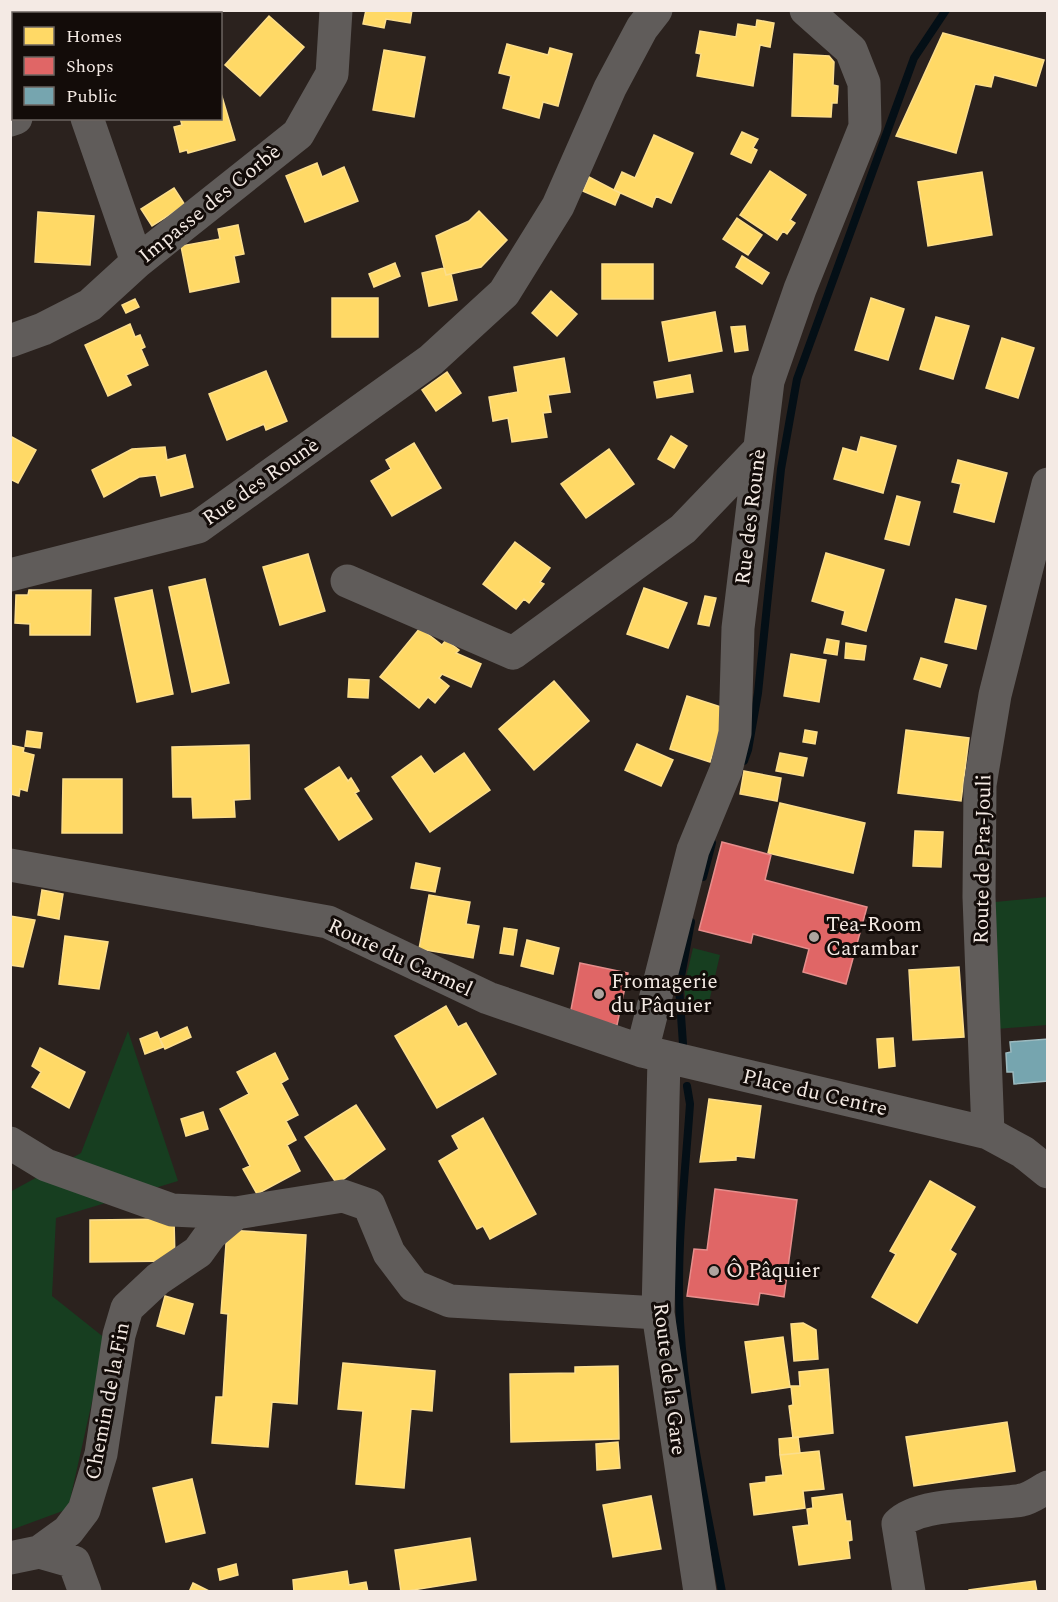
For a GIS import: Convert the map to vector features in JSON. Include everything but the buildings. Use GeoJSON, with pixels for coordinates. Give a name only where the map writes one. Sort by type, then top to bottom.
{"type":"FeatureCollection","features":[{"type":"Feature","properties":{"kind":"street","name":"Impasse des Corbè"},"geometry":{"type":"LineString","coordinates":[[10,341],[43,328],[90,304],[136,262],[298,134],[332,74],[336,10]]}},
{"type":"Feature","properties":{"kind":"street","name":"Rue des Rounè"},"geometry":{"type":"LineString","coordinates":[[10,575],[198,527],[431,360],[504,293],[558,206],[610,88],[642,28],[656,10]]}},
{"type":"Feature","properties":{"kind":"street","name":"Rue des Rounè"},"geometry":{"type":"LineString","coordinates":[[653,1054],[693,850],[726,770],[735,734],[738,628],[768,381],[800,289],[865,127],[864,83],[851,50],[806,10]]}},
{"type":"Feature","properties":{"kind":"street"},"geometry":{"type":"LineString","coordinates":[[88,120],[136,262]]}},
{"type":"Feature","properties":{"kind":"street"},"geometry":{"type":"LineString","coordinates":[[347,581],[513,653],[683,529],[759,450]]}},
{"type":"Feature","properties":{"kind":"street","name":"Route de Pra-Jouli"},"geometry":{"type":"LineString","coordinates":[[988,1133],[979,897],[981,784],[995,695],[1047,484]]}},
{"type":"Feature","properties":{"kind":"street","name":"Route du Carmel"},"geometry":{"type":"LineString","coordinates":[[10,865],[328,922],[488,998],[653,1054]]}},
{"type":"Feature","properties":{"kind":"street","name":"Place du Centre"},"geometry":{"type":"LineString","coordinates":[[653,1054],[988,1133],[1023,1152],[1047,1172]]}},
{"type":"Feature","properties":{"kind":"street","name":"Route de la Gare"},"geometry":{"type":"LineString","coordinates":[[653,1054],[658,1313],[700,1592]]}},
{"type":"Feature","properties":{"kind":"street"},"geometry":{"type":"LineString","coordinates":[[10,1143],[46,1165],[172,1210],[236,1214],[342,1196],[369,1205],[389,1253],[414,1286],[450,1301],[658,1313]]}},
{"type":"Feature","properties":{"kind":"street","name":"Chemin de la Fin"},"geometry":{"type":"LineString","coordinates":[[25,1555],[68,1531],[84,1510],[100,1455],[119,1335],[127,1308],[158,1279],[198,1252],[211,1234],[236,1214]]}},
{"type":"Feature","properties":{"kind":"street"},"geometry":{"type":"LineString","coordinates":[[909,1592],[898,1524],[904,1519],[925,1511],[1025,1499],[1047,1487]]}},
{"type":"Feature","properties":{"kind":"street"},"geometry":{"type":"LineString","coordinates":[[25,1555],[74,1562],[85,1592]]}},
{"type":"Feature","properties":{"kind":"green space"},"geometry":{"type":"Polygon","coordinates":[[[1047,897],[1047,1025],[996,1029],[985,903],[1047,897]]]}},
{"type":"Feature","properties":{"kind":"green space"},"geometry":{"type":"Polygon","coordinates":[[[693,948],[720,955],[709,1002],[686,1005],[684,986],[693,948]]]}},
{"type":"Feature","properties":{"kind":"green space"},"geometry":{"type":"Polygon","coordinates":[[[128,1031],[178,1181],[56,1218],[52,1296],[106,1339],[68,1509],[11,1530],[10,1192],[81,1153],[128,1031]]]}},
{"type":"Feature","properties":{"kind":"waterway"},"geometry":{"type":"LineString","coordinates":[[744,761],[758,693],[781,469],[797,379],[914,58],[946,10]]}},
{"type":"Feature","properties":{"kind":"waterway"},"geometry":{"type":"LineString","coordinates":[[703,877],[712,843]]}},
{"type":"Feature","properties":{"kind":"waterway"},"geometry":{"type":"LineString","coordinates":[[683,1044],[679,987],[691,922]]}},
{"type":"Feature","properties":{"kind":"waterway"},"geometry":{"type":"LineString","coordinates":[[687,1086],[690,1104],[680,1241],[680,1322],[691,1424],[722,1592]]}},
{"type":"Feature","properties":{"kind":"place","name":"Tea-Room Carambar"},"geometry":{"type":"Point","coordinates":[814,937]}},
{"type":"Feature","properties":{"kind":"place","name":"Fromagerie du Pâquier"},"geometry":{"type":"Point","coordinates":[599,994]}},
{"type":"Feature","properties":{"kind":"place","name":"Ô Pâquier"},"geometry":{"type":"Point","coordinates":[714,1271]}}]}
